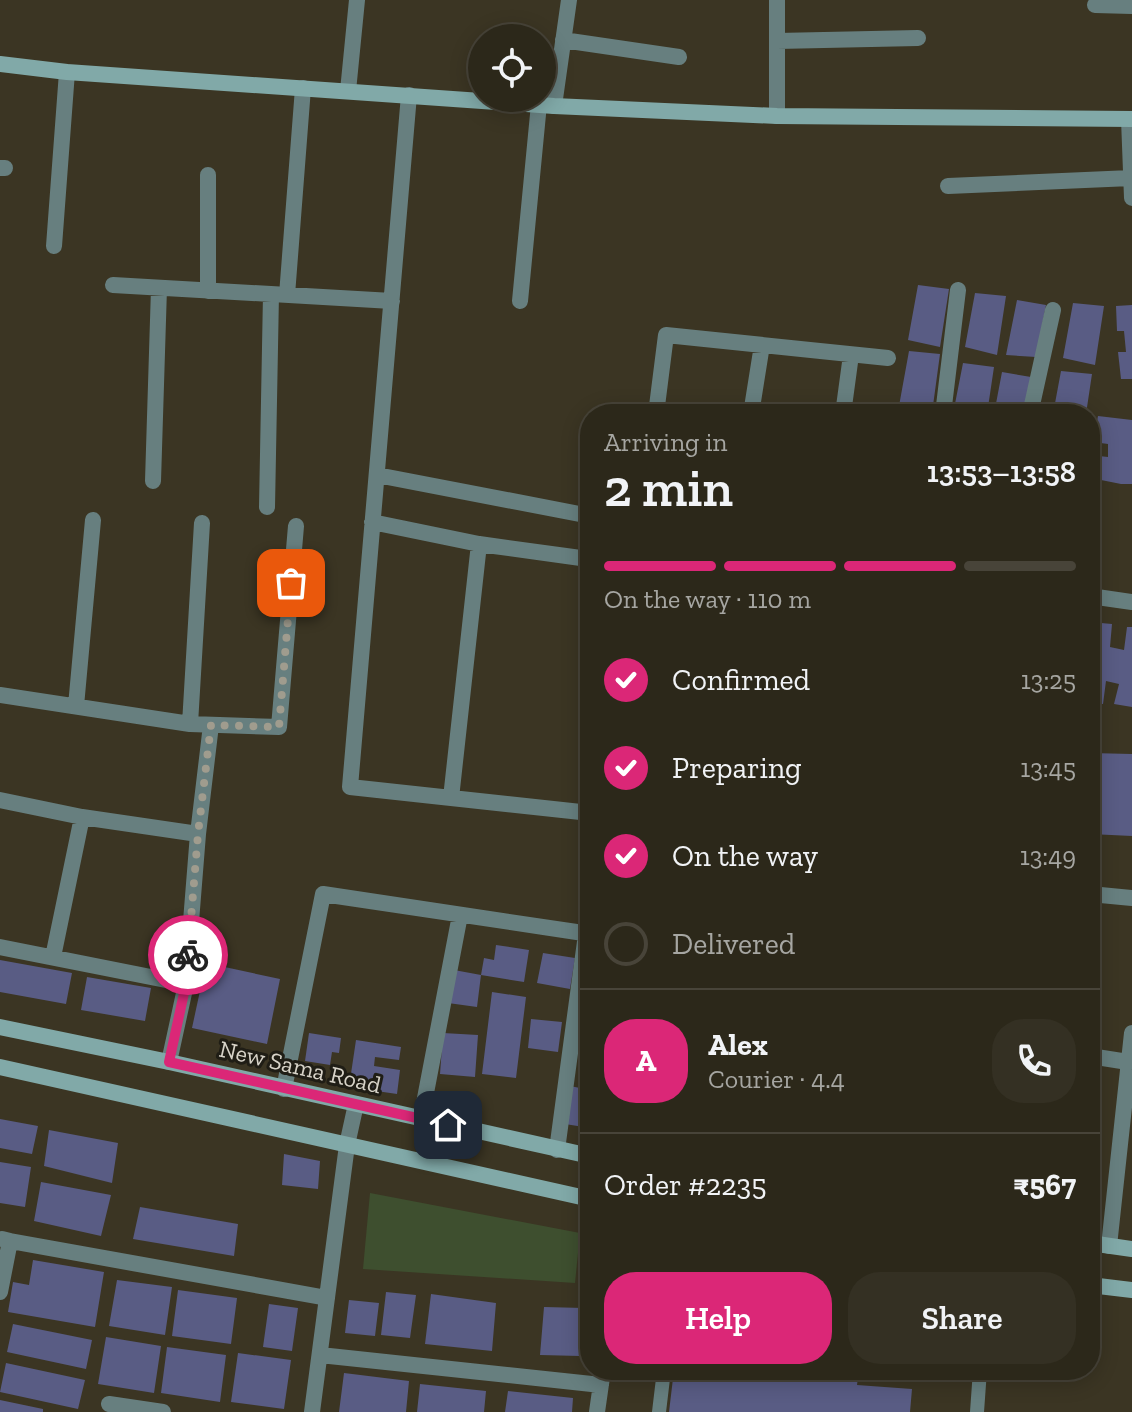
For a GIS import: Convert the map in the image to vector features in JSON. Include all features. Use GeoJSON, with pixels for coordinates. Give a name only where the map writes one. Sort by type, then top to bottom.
{"type":"FeatureCollection","features":[{"type":"Feature","properties":{"kind":"main road"},"geometry":{"type":"LineString","coordinates":[[0,64],[67,72],[468,99]]}},
{"type":"Feature","properties":{"kind":"main road"},"geometry":{"type":"LineString","coordinates":[[556,105],[777,116],[1131,119]]}},
{"type":"Feature","properties":{"kind":"main road","name":"New Sama Road"},"geometry":{"type":"LineString","coordinates":[[0,1027],[580,1154]]}},
{"type":"Feature","properties":{"kind":"main road"},"geometry":{"type":"LineString","coordinates":[[0,1067],[580,1197]]}},
{"type":"Feature","properties":{"kind":"main road"},"geometry":{"type":"LineString","coordinates":[[1100,1245],[1132,1249]]}},
{"type":"Feature","properties":{"kind":"main road"},"geometry":{"type":"LineString","coordinates":[[1100,1286],[1132,1290]]}},
{"type":"Feature","properties":{"kind":"street"},"geometry":{"type":"LineString","coordinates":[[348,91],[357,0]]}},
{"type":"Feature","properties":{"kind":"street"},"geometry":{"type":"LineString","coordinates":[[556,67],[569,0]]}},
{"type":"Feature","properties":{"kind":"street"},"geometry":{"type":"LineString","coordinates":[[777,0],[777,116]]}},
{"type":"Feature","properties":{"kind":"street"},"geometry":{"type":"LineString","coordinates":[[1095,5],[1132,6]]}},
{"type":"Feature","properties":{"kind":"street"},"geometry":{"type":"LineString","coordinates":[[777,41],[918,38]]}},
{"type":"Feature","properties":{"kind":"street"},"geometry":{"type":"LineString","coordinates":[[563,40],[679,57]]}},
{"type":"Feature","properties":{"kind":"street"},"geometry":{"type":"LineString","coordinates":[[54,246],[67,72]]}},
{"type":"Feature","properties":{"kind":"street"},"geometry":{"type":"LineString","coordinates":[[267,507],[279,295],[303,88]]}},
{"type":"Feature","properties":{"kind":"street"},"geometry":{"type":"LineString","coordinates":[[409,95],[350,787],[580,812]]}},
{"type":"Feature","properties":{"kind":"street"},"geometry":{"type":"LineString","coordinates":[[520,301],[545,112]]}},
{"type":"Feature","properties":{"kind":"street"},"geometry":{"type":"LineString","coordinates":[[1131,119],[1132,198]]}},
{"type":"Feature","properties":{"kind":"street"},"geometry":{"type":"LineString","coordinates":[[208,175],[208,291]]}},
{"type":"Feature","properties":{"kind":"street"},"geometry":{"type":"LineString","coordinates":[[948,186],[1131,178]]}},
{"type":"Feature","properties":{"kind":"street"},"geometry":{"type":"LineString","coordinates":[[113,285],[392,301]]}},
{"type":"Feature","properties":{"kind":"street"},"geometry":{"type":"LineString","coordinates":[[153,481],[159,288]]}},
{"type":"Feature","properties":{"kind":"street"},"geometry":{"type":"LineString","coordinates":[[944,404],[958,290]]}},
{"type":"Feature","properties":{"kind":"street"},"geometry":{"type":"LineString","coordinates":[[1032,404],[1053,310]]}},
{"type":"Feature","properties":{"kind":"street"},"geometry":{"type":"LineString","coordinates":[[657,404],[666,335],[888,358]]}},
{"type":"Feature","properties":{"kind":"street"},"geometry":{"type":"LineString","coordinates":[[753,404],[762,345]]}},
{"type":"Feature","properties":{"kind":"street"},"geometry":{"type":"LineString","coordinates":[[844,404],[851,355]]}},
{"type":"Feature","properties":{"kind":"street"},"geometry":{"type":"LineString","coordinates":[[377,475],[580,514]]}},
{"type":"Feature","properties":{"kind":"street"},"geometry":{"type":"LineString","coordinates":[[76,706],[93,520]]}},
{"type":"Feature","properties":{"kind":"street"},"geometry":{"type":"LineString","coordinates":[[372,522],[479,544],[580,558]]}},
{"type":"Feature","properties":{"kind":"street"},"geometry":{"type":"LineString","coordinates":[[190,724],[202,523]]}},
{"type":"Feature","properties":{"kind":"street"},"geometry":{"type":"LineString","coordinates":[[0,695],[190,724],[279,727],[296,526]]}},
{"type":"Feature","properties":{"kind":"street"},"geometry":{"type":"LineString","coordinates":[[451,798],[479,544]]}},
{"type":"Feature","properties":{"kind":"street"},"geometry":{"type":"LineString","coordinates":[[1100,597],[1132,602]]}},
{"type":"Feature","properties":{"kind":"street"},"geometry":{"type":"LineString","coordinates":[[169,1062],[186,984],[198,834],[211,725]]}},
{"type":"Feature","properties":{"kind":"street"},"geometry":{"type":"LineString","coordinates":[[0,800],[82,817],[198,834]]}},
{"type":"Feature","properties":{"kind":"street"},"geometry":{"type":"LineString","coordinates":[[53,957],[82,817]]}},
{"type":"Feature","properties":{"kind":"street"},"geometry":{"type":"LineString","coordinates":[[284,1089],[323,894],[580,933]]}},
{"type":"Feature","properties":{"kind":"street"},"geometry":{"type":"LineString","coordinates":[[1100,895],[1132,898]]}},
{"type":"Feature","properties":{"kind":"street"},"geometry":{"type":"LineString","coordinates":[[421,1119],[460,915]]}},
{"type":"Feature","properties":{"kind":"street"},"geometry":{"type":"LineString","coordinates":[[0,947],[186,984]]}},
{"type":"Feature","properties":{"kind":"street"},"geometry":{"type":"LineString","coordinates":[[557,1150],[580,990]]}},
{"type":"Feature","properties":{"kind":"street"},"geometry":{"type":"LineString","coordinates":[[1109,1246],[1132,1033]]}},
{"type":"Feature","properties":{"kind":"street"},"geometry":{"type":"LineString","coordinates":[[1100,1060],[1129,1070]]}},
{"type":"Feature","properties":{"kind":"street"},"geometry":{"type":"LineString","coordinates":[[312,1412],[347,1145],[356,1104]]}},
{"type":"Feature","properties":{"kind":"street"},"geometry":{"type":"LineString","coordinates":[[0,1292],[5,1240],[327,1298]]}},
{"type":"Feature","properties":{"kind":"street"},"geometry":{"type":"LineString","coordinates":[[320,1355],[580,1376]]}},
{"type":"Feature","properties":{"kind":"street"},"geometry":{"type":"LineString","coordinates":[[597,1412],[602,1380]]}},
{"type":"Feature","properties":{"kind":"street"},"geometry":{"type":"LineString","coordinates":[[109,1404],[163,1412]]}},
{"type":"Feature","properties":{"kind":"lane"},"geometry":{"type":"LineString","coordinates":[[659,1412],[663,1380]]}},
{"type":"Feature","properties":{"kind":"lane"},"geometry":{"type":"LineString","coordinates":[[977,1412],[979,1380]]}},
{"type":"Feature","properties":{"kind":"green space"},"geometry":{"type":"Polygon","coordinates":[[[370,1193],[580,1233],[575,1283],[363,1269],[370,1193]]]}},
{"type":"Feature","properties":{"kind":"building"},"geometry":{"type":"Polygon","coordinates":[[[918,285],[949,289],[940,347],[908,340],[918,285]]]}},
{"type":"Feature","properties":{"kind":"building"},"geometry":{"type":"Polygon","coordinates":[[[975,293],[1006,296],[997,355],[965,347],[975,293]]]}},
{"type":"Feature","properties":{"kind":"building"},"geometry":{"type":"Polygon","coordinates":[[[1017,300],[1046,305],[1036,357],[1006,355],[1017,300]]]}},
{"type":"Feature","properties":{"kind":"building"},"geometry":{"type":"Polygon","coordinates":[[[1073,303],[1104,306],[1095,365],[1063,358],[1073,303]]]}},
{"type":"Feature","properties":{"kind":"building"},"geometry":{"type":"Polygon","coordinates":[[[1132,305],[1132,379],[1121,379],[1118,352],[1126,352],[1124,331],[1117,331],[1116,306],[1132,305]]]}},
{"type":"Feature","properties":{"kind":"building"},"geometry":{"type":"Polygon","coordinates":[[[909,351],[940,354],[933,404],[899,404],[909,351]]]}},
{"type":"Feature","properties":{"kind":"building"},"geometry":{"type":"Polygon","coordinates":[[[963,363],[994,367],[988,404],[955,404],[963,363]]]}},
{"type":"Feature","properties":{"kind":"building"},"geometry":{"type":"Polygon","coordinates":[[[1061,371],[1092,374],[1088,404],[1055,404],[1061,371]]]}},
{"type":"Feature","properties":{"kind":"building"},"geometry":{"type":"Polygon","coordinates":[[[1002,372],[1031,377],[1026,404],[996,404],[1002,372]]]}},
{"type":"Feature","properties":{"kind":"building"},"geometry":{"type":"Polygon","coordinates":[[[1100,416],[1132,420],[1132,484],[1100,480],[1100,456],[1108,457],[1108,444],[1100,443],[1100,416]]]}},
{"type":"Feature","properties":{"kind":"building"},"geometry":{"type":"Polygon","coordinates":[[[1100,623],[1112,624],[1110,647],[1124,650],[1127,627],[1132,627],[1132,707],[1114,704],[1119,684],[1106,681],[1103,704],[1100,704],[1100,623]]]}},
{"type":"Feature","properties":{"kind":"building"},"geometry":{"type":"Polygon","coordinates":[[[1100,753],[1132,754],[1132,836],[1100,834],[1100,753]]]}},
{"type":"Feature","properties":{"kind":"building"},"geometry":{"type":"Polygon","coordinates":[[[496,945],[529,950],[524,982],[481,975],[484,958],[494,960],[496,945]]]}},
{"type":"Feature","properties":{"kind":"building"},"geometry":{"type":"Polygon","coordinates":[[[543,953],[575,958],[570,989],[537,983],[543,953]]]}},
{"type":"Feature","properties":{"kind":"building"},"geometry":{"type":"Polygon","coordinates":[[[0,960],[72,973],[66,1004],[0,992],[0,960]]]}},
{"type":"Feature","properties":{"kind":"building"},"geometry":{"type":"Polygon","coordinates":[[[206,963],[280,979],[267,1044],[192,1028],[206,963]]]}},
{"type":"Feature","properties":{"kind":"building"},"geometry":{"type":"Polygon","coordinates":[[[454,970],[481,975],[477,1007],[448,1003],[454,970]]]}},
{"type":"Feature","properties":{"kind":"building"},"geometry":{"type":"Polygon","coordinates":[[[87,977],[151,988],[145,1021],[81,1010],[87,977]]]}},
{"type":"Feature","properties":{"kind":"building"},"geometry":{"type":"Polygon","coordinates":[[[492,992],[526,997],[516,1078],[482,1074],[492,992]]]}},
{"type":"Feature","properties":{"kind":"building"},"geometry":{"type":"Polygon","coordinates":[[[531,1019],[562,1022],[558,1052],[528,1048],[531,1019]]]}},
{"type":"Feature","properties":{"kind":"building"},"geometry":{"type":"Polygon","coordinates":[[[309,1033],[341,1038],[339,1053],[332,1052],[330,1065],[305,1061],[309,1033]]]}},
{"type":"Feature","properties":{"kind":"building"},"geometry":{"type":"Polygon","coordinates":[[[443,1033],[478,1035],[475,1077],[440,1074],[443,1033]]]}},
{"type":"Feature","properties":{"kind":"building"},"geometry":{"type":"Polygon","coordinates":[[[356,1040],[401,1047],[399,1060],[375,1057],[374,1066],[400,1070],[397,1094],[349,1087],[356,1040]]]}},
{"type":"Feature","properties":{"kind":"building"},"geometry":{"type":"Polygon","coordinates":[[[570,1086],[580,1088],[580,1126],[565,1124],[570,1086]]]}},
{"type":"Feature","properties":{"kind":"building"},"geometry":{"type":"Polygon","coordinates":[[[0,1119],[38,1126],[32,1154],[0,1148],[0,1119]]]}},
{"type":"Feature","properties":{"kind":"building"},"geometry":{"type":"Polygon","coordinates":[[[49,1130],[118,1143],[112,1183],[44,1166],[49,1130]]]}},
{"type":"Feature","properties":{"kind":"building"},"geometry":{"type":"Polygon","coordinates":[[[284,1154],[320,1161],[318,1189],[282,1185],[284,1154]]]}},
{"type":"Feature","properties":{"kind":"building"},"geometry":{"type":"Polygon","coordinates":[[[0,1162],[31,1167],[25,1207],[0,1203],[0,1162]]]}},
{"type":"Feature","properties":{"kind":"building"},"geometry":{"type":"Polygon","coordinates":[[[41,1182],[111,1195],[101,1236],[34,1221],[41,1182]]]}},
{"type":"Feature","properties":{"kind":"building"},"geometry":{"type":"Polygon","coordinates":[[[140,1207],[238,1224],[234,1256],[133,1239],[140,1207]]]}},
{"type":"Feature","properties":{"kind":"building"},"geometry":{"type":"Polygon","coordinates":[[[33,1260],[104,1272],[95,1327],[8,1312],[13,1282],[29,1285],[33,1260]]]}},
{"type":"Feature","properties":{"kind":"building"},"geometry":{"type":"Polygon","coordinates":[[[117,1280],[172,1287],[165,1335],[109,1326],[117,1280]]]}},
{"type":"Feature","properties":{"kind":"building"},"geometry":{"type":"Polygon","coordinates":[[[178,1290],[237,1298],[231,1344],[172,1336],[178,1290]]]}},
{"type":"Feature","properties":{"kind":"building"},"geometry":{"type":"Polygon","coordinates":[[[386,1292],[416,1295],[410,1338],[381,1335],[386,1292]]]}},
{"type":"Feature","properties":{"kind":"building"},"geometry":{"type":"Polygon","coordinates":[[[431,1294],[496,1303],[492,1351],[425,1344],[431,1294]]]}},
{"type":"Feature","properties":{"kind":"building"},"geometry":{"type":"Polygon","coordinates":[[[349,1300],[379,1303],[375,1336],[345,1333],[349,1300]]]}},
{"type":"Feature","properties":{"kind":"building"},"geometry":{"type":"Polygon","coordinates":[[[269,1304],[298,1308],[292,1351],[263,1347],[269,1304]]]}},
{"type":"Feature","properties":{"kind":"building"},"geometry":{"type":"Polygon","coordinates":[[[544,1307],[580,1308],[580,1356],[540,1355],[544,1307]]]}},
{"type":"Feature","properties":{"kind":"building"},"geometry":{"type":"Polygon","coordinates":[[[13,1324],[92,1340],[86,1369],[7,1352],[13,1324]]]}},
{"type":"Feature","properties":{"kind":"building"},"geometry":{"type":"Polygon","coordinates":[[[106,1337],[161,1346],[154,1393],[98,1384],[106,1337]]]}},
{"type":"Feature","properties":{"kind":"building"},"geometry":{"type":"Polygon","coordinates":[[[167,1347],[226,1355],[220,1402],[161,1393],[167,1347]]]}},
{"type":"Feature","properties":{"kind":"building"},"geometry":{"type":"Polygon","coordinates":[[[238,1353],[291,1360],[284,1409],[231,1402],[238,1353]]]}},
{"type":"Feature","properties":{"kind":"building"},"geometry":{"type":"Polygon","coordinates":[[[6,1363],[85,1380],[78,1409],[0,1392],[6,1363]]]}},
{"type":"Feature","properties":{"kind":"building"},"geometry":{"type":"Polygon","coordinates":[[[344,1373],[409,1381],[406,1412],[339,1412],[344,1373]]]}},
{"type":"Feature","properties":{"kind":"building"},"geometry":{"type":"Polygon","coordinates":[[[673,1380],[858,1380],[857,1385],[912,1389],[910,1412],[669,1412],[673,1380]]]}},
{"type":"Feature","properties":{"kind":"building"},"geometry":{"type":"Polygon","coordinates":[[[420,1384],[486,1391],[484,1412],[417,1412],[420,1384]]]}},
{"type":"Feature","properties":{"kind":"building"},"geometry":{"type":"Polygon","coordinates":[[[508,1391],[573,1398],[572,1412],[505,1412],[508,1391]]]}},
{"type":"Feature","properties":{"kind":"building"},"geometry":{"type":"Polygon","coordinates":[[[0,1400],[43,1409],[43,1412],[0,1412],[0,1400]]]}},
{"type":"Feature","properties":{"kind":"way so far"},"geometry":{"type":"LineString","coordinates":[[188,955],[211,725],[279,727],[291,583]]}},
{"type":"Feature","properties":{"kind":"route"},"geometry":{"type":"LineString","coordinates":[[188,955],[186,984],[169,1062],[448,1125]]}}]}
